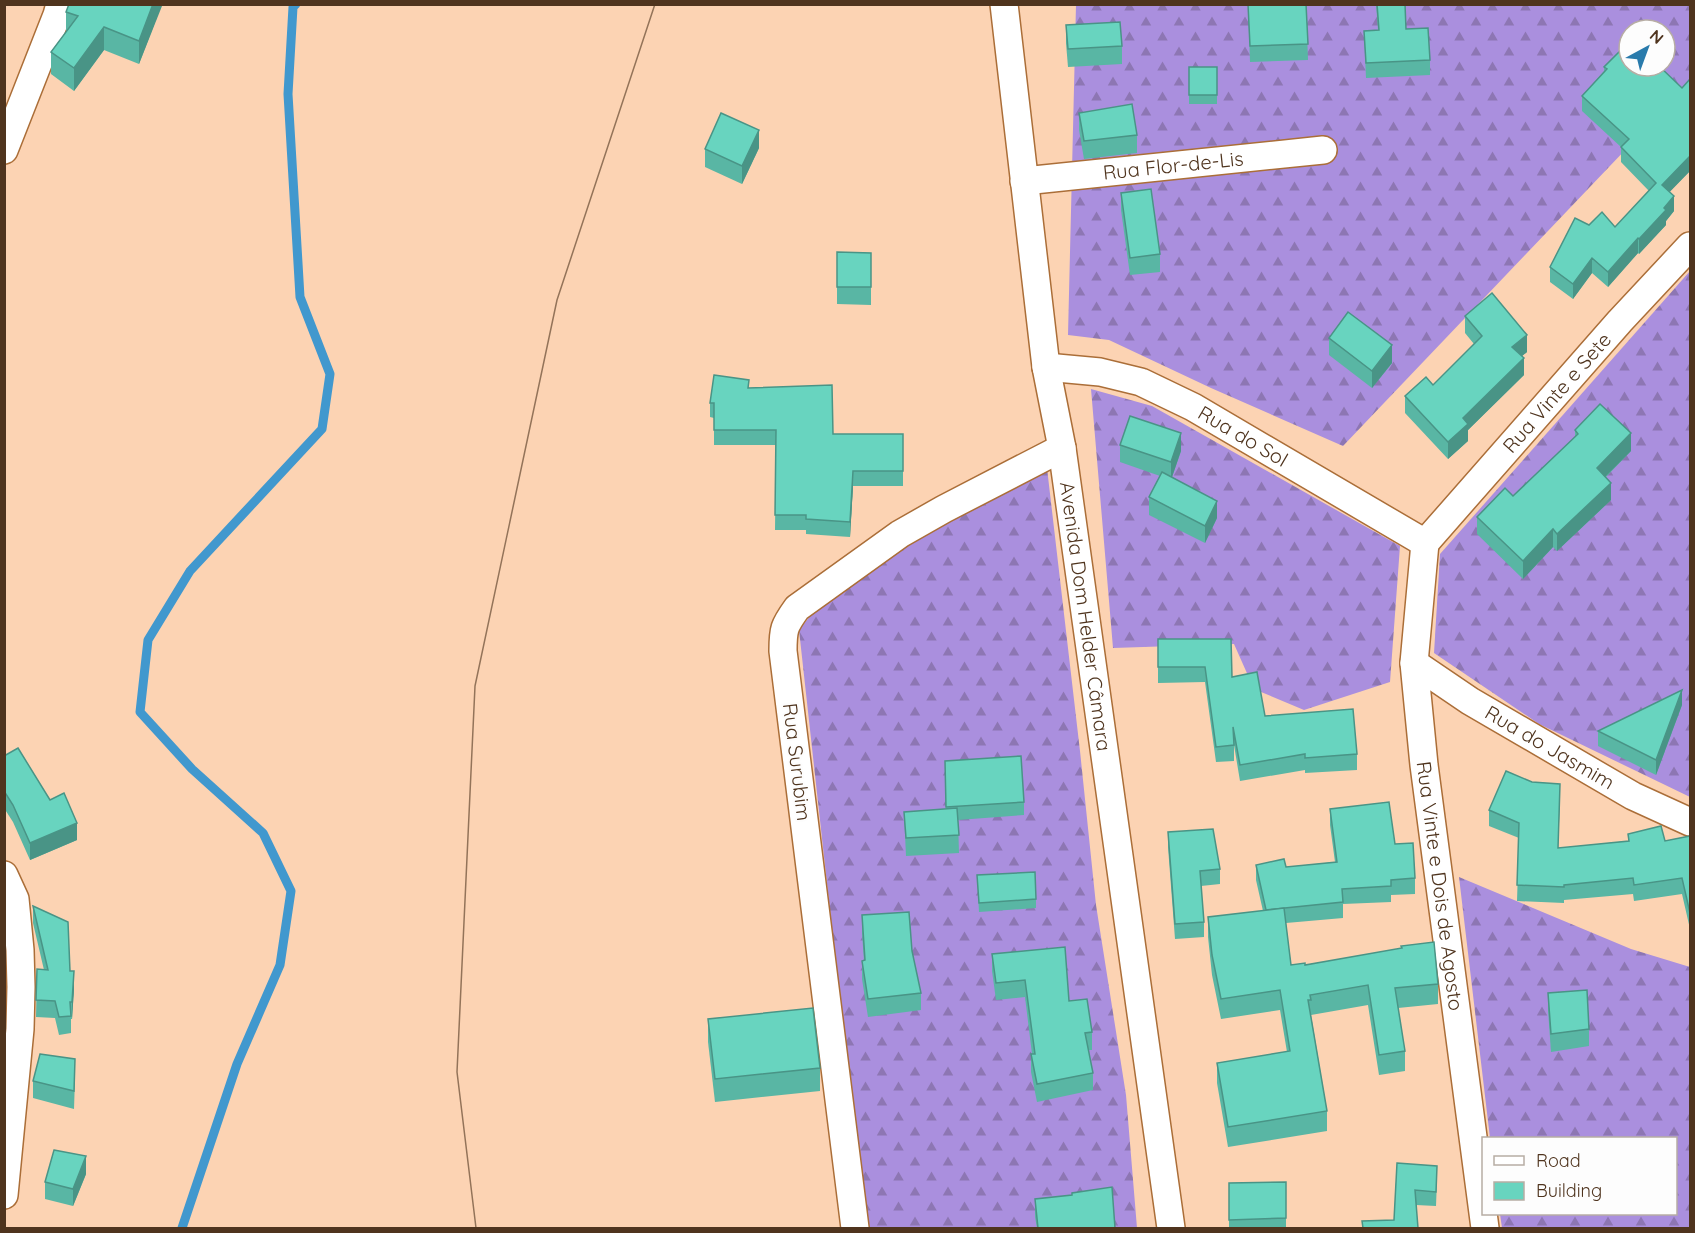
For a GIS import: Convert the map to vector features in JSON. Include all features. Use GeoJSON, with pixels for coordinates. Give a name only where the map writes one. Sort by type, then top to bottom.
{"type":"FeatureCollection","features":[{"type":"Feature","properties":{"kind":"street"},"geometry":{"type":"LineString","coordinates":[[4,150],[60,4]]}},
{"type":"Feature","properties":{"kind":"street","name":"Avenida Dom Helder Câmara"},"geometry":{"type":"LineString","coordinates":[[1004,4],[1046,367],[1062,448],[1171,1228]]}},
{"type":"Feature","properties":{"kind":"street","name":"Rua Flor-de-Lis"},"geometry":{"type":"LineString","coordinates":[[1024,181],[1323,150]]}},
{"type":"Feature","properties":{"kind":"street","name":"Rua Vinte e Sete"},"geometry":{"type":"LineString","coordinates":[[1425,543],[1620,321],[1690,246]]}},
{"type":"Feature","properties":{"kind":"street","name":"Rua do Sol"},"geometry":{"type":"LineString","coordinates":[[1046,367],[1100,372],[1141,382],[1193,407],[1425,543]]}},
{"type":"Feature","properties":{"kind":"street","name":"Rua Surubim"},"geometry":{"type":"LineString","coordinates":[[855,1228],[783,651],[783,631],[797,608],[900,534],[1062,448]]}},
{"type":"Feature","properties":{"kind":"street","name":"Rua Vinte e Dois de Agosto"},"geometry":{"type":"LineString","coordinates":[[1425,543],[1414,663],[1426,777],[1482,1205]]}},
{"type":"Feature","properties":{"kind":"street","name":"Rua do Jasmim"},"geometry":{"type":"LineString","coordinates":[[1414,663],[1470,701],[1633,796],[1690,822]]}},
{"type":"Feature","properties":{"kind":"street"},"geometry":{"type":"LineString","coordinates":[[4,875],[15,899],[21,987],[20,1029],[4,1196]]}},
{"type":"Feature","properties":{"kind":"green space"},"geometry":{"type":"Polygon","coordinates":[[[1076,5],[1690,5],[1690,82],[1343,446],[1109,340],[1068,335],[1076,5]]]}},
{"type":"Feature","properties":{"kind":"green space"},"geometry":{"type":"Polygon","coordinates":[[[1690,271],[1690,797],[1539,724],[1434,653],[1440,554],[1690,271]]]}},
{"type":"Feature","properties":{"kind":"green space"},"geometry":{"type":"Polygon","coordinates":[[[1091,389],[1152,406],[1400,546],[1390,682],[1304,710],[1254,689],[1234,644],[1113,648],[1091,389]]]}},
{"type":"Feature","properties":{"kind":"green space"},"geometry":{"type":"Polygon","coordinates":[[[1047,468],[1096,905],[1126,1095],[1137,1228],[865,1228],[799,630],[842,576],[961,516],[1047,468]]]}},
{"type":"Feature","properties":{"kind":"green space"},"geometry":{"type":"Polygon","coordinates":[[[1459,877],[1631,949],[1690,967],[1690,1228],[1502,1228],[1500,1215],[1677,1215],[1677,1137],[1490,1137],[1459,877]]]}},
{"type":"Feature","properties":{"kind":"building"},"geometry":{"type":"Polygon","coordinates":[[[69,4],[153,4],[139,41],[104,27],[74,68],[51,52],[78,16],[66,12],[69,4]]]}},
{"type":"Feature","properties":{"kind":"building"},"geometry":{"type":"Polygon","coordinates":[[[1248,4],[1306,4],[1308,44],[1250,46],[1248,4]]]}},
{"type":"Feature","properties":{"kind":"building"},"geometry":{"type":"Polygon","coordinates":[[[1377,4],[1405,4],[1406,29],[1428,28],[1430,60],[1366,63],[1364,31],[1379,30],[1377,4]]]}},
{"type":"Feature","properties":{"kind":"building"},"geometry":{"type":"Polygon","coordinates":[[[1120,22],[1122,46],[1068,49],[1066,25],[1120,22]]]}},
{"type":"Feature","properties":{"kind":"building"},"geometry":{"type":"Polygon","coordinates":[[[1617,54],[1617,78],[1672,78],[1682,88],[1690,79],[1690,156],[1662,185],[1674,196],[1664,208],[1666,210],[1608,272],[1592,258],[1573,284],[1550,267],[1575,218],[1589,225],[1602,212],[1615,227],[1656,183],[1621,147],[1629,139],[1582,96],[1607,69],[1604,67],[1617,54]]]}},
{"type":"Feature","properties":{"kind":"building"},"geometry":{"type":"Polygon","coordinates":[[[1189,67],[1217,67],[1217,95],[1189,95],[1189,67]]]}},
{"type":"Feature","properties":{"kind":"building"},"geometry":{"type":"Polygon","coordinates":[[[1132,104],[1137,135],[1084,141],[1079,113],[1132,104]]]}},
{"type":"Feature","properties":{"kind":"building"},"geometry":{"type":"Polygon","coordinates":[[[721,113],[759,130],[742,166],[705,149],[721,113]]]}},
{"type":"Feature","properties":{"kind":"building"},"geometry":{"type":"Polygon","coordinates":[[[1151,189],[1160,254],[1130,258],[1121,193],[1151,189]]]}},
{"type":"Feature","properties":{"kind":"building"},"geometry":{"type":"Polygon","coordinates":[[[837,252],[871,253],[871,287],[837,287],[837,252]]]}},
{"type":"Feature","properties":{"kind":"building"},"geometry":{"type":"Polygon","coordinates":[[[1492,293],[1527,335],[1512,347],[1524,358],[1463,418],[1468,424],[1448,442],[1405,396],[1426,377],[1433,385],[1482,336],[1465,316],[1492,293]]]}},
{"type":"Feature","properties":{"kind":"building"},"geometry":{"type":"Polygon","coordinates":[[[1348,312],[1392,345],[1372,371],[1329,338],[1348,312]]]}},
{"type":"Feature","properties":{"kind":"building"},"geometry":{"type":"Polygon","coordinates":[[[714,375],[749,380],[748,388],[832,385],[833,434],[903,434],[903,471],[853,471],[850,522],[806,519],[806,515],[775,515],[776,430],[714,430],[714,403],[710,403],[714,375]]]}},
{"type":"Feature","properties":{"kind":"building"},"geometry":{"type":"Polygon","coordinates":[[[1600,404],[1631,433],[1597,468],[1611,483],[1557,534],[1553,529],[1523,561],[1477,517],[1505,488],[1513,496],[1578,434],[1575,430],[1600,404]]]}},
{"type":"Feature","properties":{"kind":"building"},"geometry":{"type":"Polygon","coordinates":[[[1130,416],[1181,433],[1171,462],[1120,445],[1130,416]]]}},
{"type":"Feature","properties":{"kind":"building"},"geometry":{"type":"Polygon","coordinates":[[[1162,472],[1217,501],[1205,526],[1149,497],[1162,472]]]}},
{"type":"Feature","properties":{"kind":"building"},"geometry":{"type":"Polygon","coordinates":[[[1158,639],[1231,639],[1232,677],[1257,672],[1265,716],[1353,709],[1357,754],[1305,758],[1305,754],[1240,765],[1233,727],[1234,745],[1216,747],[1205,667],[1158,667],[1158,639]]]}},
{"type":"Feature","properties":{"kind":"building"},"geometry":{"type":"Polygon","coordinates":[[[1682,690],[1656,760],[1598,731],[1682,690]]]}},
{"type":"Feature","properties":{"kind":"building"},"geometry":{"type":"Polygon","coordinates":[[[18,748],[50,800],[64,793],[77,823],[30,843],[4,791],[4,756],[18,748]]]}},
{"type":"Feature","properties":{"kind":"building"},"geometry":{"type":"Polygon","coordinates":[[[1021,756],[1024,802],[946,807],[945,761],[1021,756]]]}},
{"type":"Feature","properties":{"kind":"building"},"geometry":{"type":"Polygon","coordinates":[[[1506,771],[1532,782],[1560,784],[1558,848],[1629,841],[1628,834],[1661,826],[1665,841],[1690,836],[1690,913],[1682,878],[1634,885],[1633,878],[1564,885],[1564,887],[1517,885],[1519,823],[1489,810],[1506,771]]]}},
{"type":"Feature","properties":{"kind":"building"},"geometry":{"type":"Polygon","coordinates":[[[1389,802],[1395,844],[1413,843],[1415,878],[1391,880],[1391,886],[1342,889],[1343,902],[1266,910],[1256,865],[1284,859],[1286,867],[1337,862],[1330,809],[1389,802]]]}},
{"type":"Feature","properties":{"kind":"building"},"geometry":{"type":"Polygon","coordinates":[[[957,808],[959,835],[906,838],[904,812],[957,808]]]}},
{"type":"Feature","properties":{"kind":"building"},"geometry":{"type":"Polygon","coordinates":[[[1213,829],[1220,869],[1200,871],[1204,922],[1175,924],[1168,832],[1213,829]]]}},
{"type":"Feature","properties":{"kind":"building"},"geometry":{"type":"Polygon","coordinates":[[[1035,872],[1036,899],[979,903],[977,875],[1035,872]]]}},
{"type":"Feature","properties":{"kind":"building"},"geometry":{"type":"Polygon","coordinates":[[[33,906],[68,922],[70,971],[74,971],[72,1002],[70,1002],[71,1016],[59,1017],[55,1001],[36,1000],[37,969],[48,970],[33,906]]]}},
{"type":"Feature","properties":{"kind":"building"},"geometry":{"type":"Polygon","coordinates":[[[1284,908],[1291,965],[1305,963],[1305,965],[1402,948],[1401,946],[1434,942],[1438,984],[1395,988],[1405,1051],[1379,1055],[1368,985],[1310,995],[1311,1000],[1308,1000],[1327,1111],[1228,1127],[1217,1063],[1290,1051],[1280,990],[1221,999],[1212,955],[1208,917],[1284,908]]]}},
{"type":"Feature","properties":{"kind":"building"},"geometry":{"type":"Polygon","coordinates":[[[909,912],[912,951],[921,993],[868,999],[862,961],[865,960],[862,915],[909,912]]]}},
{"type":"Feature","properties":{"kind":"building"},"geometry":{"type":"Polygon","coordinates":[[[1065,947],[1069,1001],[1087,999],[1092,1032],[1085,1033],[1093,1073],[1037,1084],[1031,1054],[1035,1054],[1025,980],[996,983],[992,954],[1065,947]]]}},
{"type":"Feature","properties":{"kind":"building"},"geometry":{"type":"Polygon","coordinates":[[[1587,990],[1589,1029],[1551,1034],[1548,993],[1587,990]]]}},
{"type":"Feature","properties":{"kind":"building"},"geometry":{"type":"Polygon","coordinates":[[[813,1008],[820,1068],[715,1079],[708,1019],[813,1008]]]}},
{"type":"Feature","properties":{"kind":"building"},"geometry":{"type":"Polygon","coordinates":[[[40,1054],[75,1059],[74,1091],[33,1081],[40,1054]]]}},
{"type":"Feature","properties":{"kind":"building"},"geometry":{"type":"Polygon","coordinates":[[[54,1150],[86,1156],[73,1189],[45,1182],[54,1150]]]}},
{"type":"Feature","properties":{"kind":"building"},"geometry":{"type":"Polygon","coordinates":[[[1397,1163],[1437,1166],[1436,1192],[1415,1190],[1418,1228],[1363,1228],[1362,1221],[1394,1220],[1397,1163]]]}},
{"type":"Feature","properties":{"kind":"building"},"geometry":{"type":"Polygon","coordinates":[[[1286,1182],[1286,1218],[1229,1220],[1229,1183],[1286,1182]]]}},
{"type":"Feature","properties":{"kind":"building"},"geometry":{"type":"Polygon","coordinates":[[[1112,1187],[1115,1228],[1038,1228],[1035,1199],[1112,1187]]]}},
{"type":"Feature","properties":{"kind":"waterway"},"geometry":{"type":"LineString","coordinates":[[182,1228],[237,1064],[280,965],[291,891],[263,833],[192,769],[140,712],[148,640],[190,571],[322,429],[330,374],[300,297],[288,94],[293,7],[296,4]]}},
{"type":"Feature","properties":{"kind":"tram line"},"geometry":{"type":"LineString","coordinates":[[476,1228],[457,1072],[475,686],[557,300],[655,4]]}}]}
